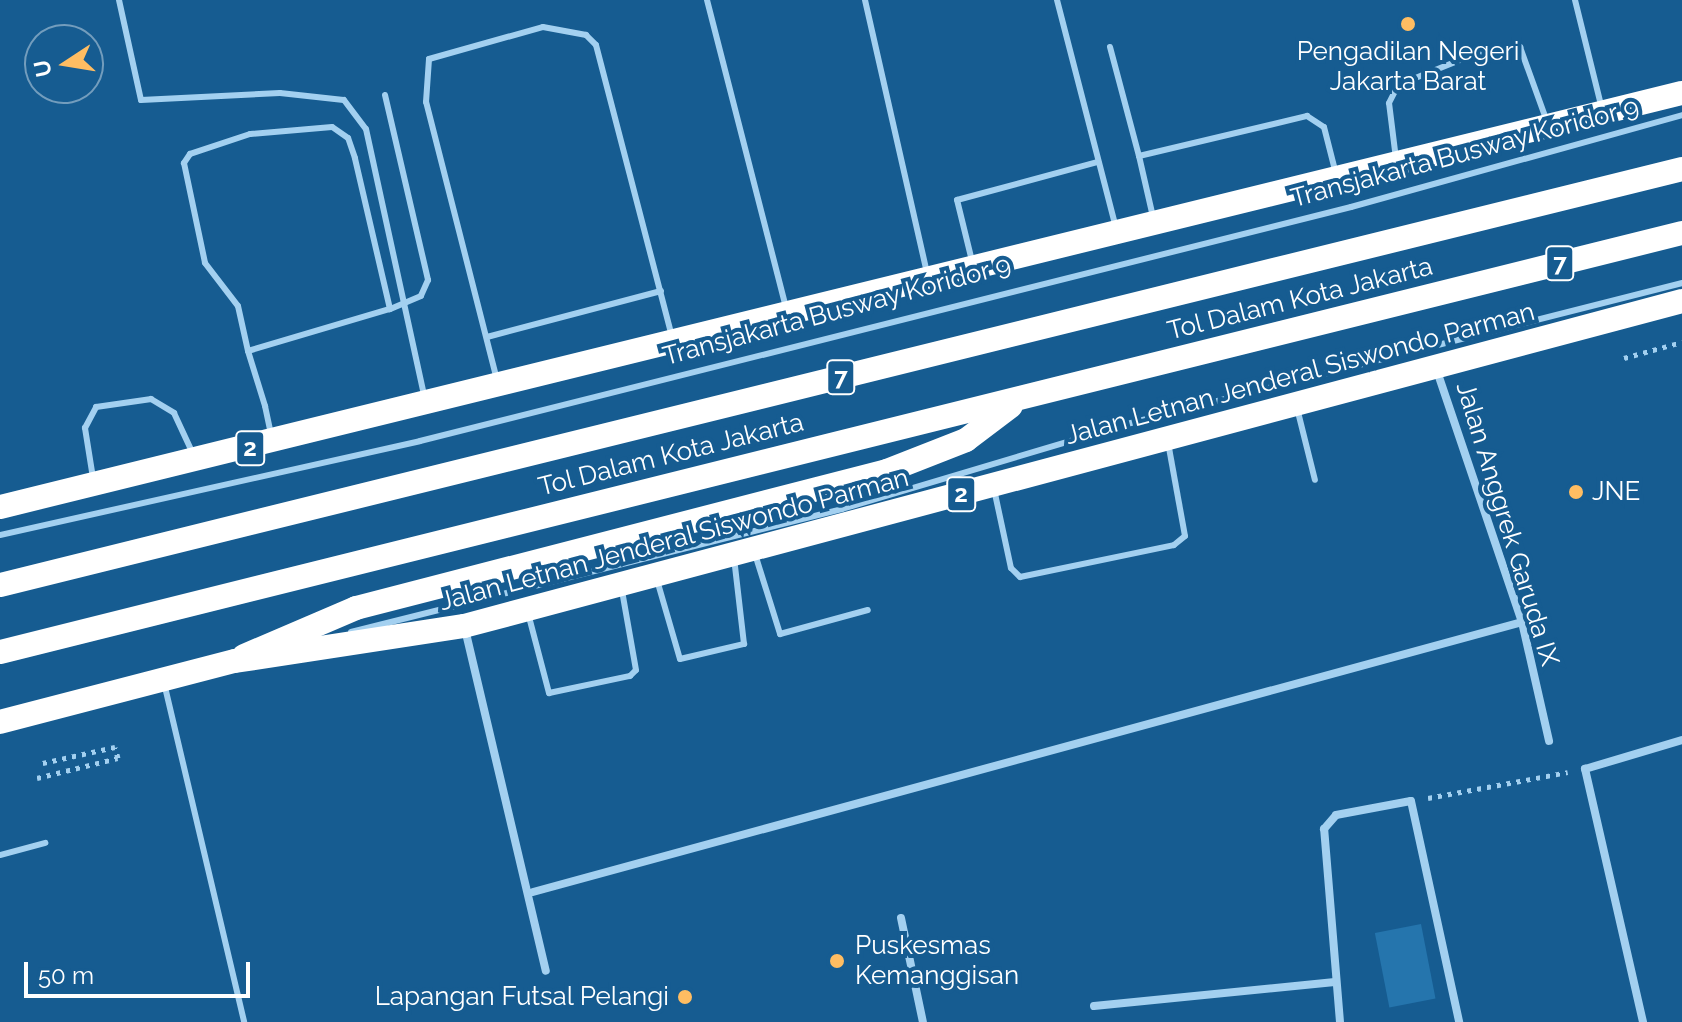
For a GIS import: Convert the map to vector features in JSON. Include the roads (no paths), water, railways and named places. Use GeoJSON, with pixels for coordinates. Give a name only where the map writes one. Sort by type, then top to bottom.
{"type":"FeatureCollection","features":[{"type":"Feature","properties":{"kind":"highway","name":"2"},"geometry":{"type":"LineString","coordinates":[[0,507],[92,474],[196,460],[273,443],[787,311],[974,268],[1154,221],[1682,93]]}},
{"type":"Feature","properties":{"kind":"highway","name":"Tol Dalam Kota Jakarta"},"geometry":{"type":"LineString","coordinates":[[0,585],[1682,169]]}},
{"type":"Feature","properties":{"kind":"highway","name":"Tol Dalam Kota Jakarta"},"geometry":{"type":"LineString","coordinates":[[0,652],[1682,233]]}},
{"type":"Feature","properties":{"kind":"highway","name":"Jalan Letnan Jenderal Siswondo Parman"},"geometry":{"type":"LineString","coordinates":[[0,722],[235,661],[464,626],[1682,301]]}},
{"type":"Feature","properties":{"kind":"highway"},"geometry":{"type":"LineString","coordinates":[[235,661],[356,608],[887,471],[966,440],[1019,400]]}},
{"type":"Feature","properties":{"kind":"street","name":"Jalan Anggrek Garuda IX"},"geometry":{"type":"LineString","coordinates":[[1436,367],[1522,622],[1549,741]]}},
{"type":"Feature","properties":{"kind":"street"},"geometry":{"type":"LineString","coordinates":[[533,892],[1522,622]]}},
{"type":"Feature","properties":{"kind":"street"},"geometry":{"type":"LineString","coordinates":[[464,626],[533,892],[546,971]]}},
{"type":"Feature","properties":{"kind":"street"},"geometry":{"type":"LineString","coordinates":[[1643,1022],[1585,769],[1682,740]]}},
{"type":"Feature","properties":{"kind":"street"},"geometry":{"type":"LineString","coordinates":[[1340,1022],[1324,837],[1336,815],[1411,801],[1459,1022]]}},
{"type":"Feature","properties":{"kind":"street"},"geometry":{"type":"LineString","coordinates":[[901,918],[923,1022]]}},
{"type":"Feature","properties":{"kind":"street"},"geometry":{"type":"LineString","coordinates":[[1094,1006],[1335,982]]}},
{"type":"Feature","properties":{"kind":"lane"},"geometry":{"type":"LineString","coordinates":[[119,0],[141,100],[305,93],[344,100],[366,129],[396,245],[402,305],[426,404]]}},
{"type":"Feature","properties":{"kind":"lane"},"geometry":{"type":"LineString","coordinates":[[707,0],[787,311]]}},
{"type":"Feature","properties":{"kind":"lane"},"geometry":{"type":"LineString","coordinates":[[865,0],[928,279]]}},
{"type":"Feature","properties":{"kind":"lane"},"geometry":{"type":"LineString","coordinates":[[1057,0],[1116,231]]}},
{"type":"Feature","properties":{"kind":"lane"},"geometry":{"type":"LineString","coordinates":[[1575,0],[1603,112]]}},
{"type":"Feature","properties":{"kind":"lane"},"geometry":{"type":"LineString","coordinates":[[498,386],[426,102],[429,59],[543,27],[586,35],[596,45],[673,340]]}},
{"type":"Feature","properties":{"kind":"lane"},"geometry":{"type":"LineString","coordinates":[[1110,47],[1154,221]]}},
{"type":"Feature","properties":{"kind":"lane"},"geometry":{"type":"LineString","coordinates":[[1396,162],[1389,103],[1398,85],[1475,54],[1520,47],[1529,55],[1548,126]]}},
{"type":"Feature","properties":{"kind":"lane"},"geometry":{"type":"LineString","coordinates":[[248,351],[390,309],[421,296],[428,280],[385,95]]}},
{"type":"Feature","properties":{"kind":"lane","name":"Transjakarta Busway Koridor 9"},"geometry":{"type":"LineString","coordinates":[[0,535],[420,441],[1351,207],[1682,115]]}},
{"type":"Feature","properties":{"kind":"lane"},"geometry":{"type":"LineString","coordinates":[[1139,156],[1307,116],[1324,127],[1337,177]]}},
{"type":"Feature","properties":{"kind":"lane"},"geometry":{"type":"LineString","coordinates":[[273,443],[238,306],[205,263],[184,163],[190,154],[250,134],[332,127],[348,138],[390,309]]}},
{"type":"Feature","properties":{"kind":"lane"},"geometry":{"type":"LineString","coordinates":[[974,268],[957,200],[1098,162]]}},
{"type":"Feature","properties":{"kind":"lane"},"geometry":{"type":"LineString","coordinates":[[235,661],[842,509],[1123,425],[1682,283]]}},
{"type":"Feature","properties":{"kind":"lane"},"geometry":{"type":"LineString","coordinates":[[487,337],[661,291]]}},
{"type":"Feature","properties":{"kind":"lane"},"geometry":{"type":"LineString","coordinates":[[92,474],[85,428],[96,407],[151,399],[174,413],[196,460]]}},
{"type":"Feature","properties":{"kind":"lane"},"geometry":{"type":"LineString","coordinates":[[1297,404],[1315,480]]}},
{"type":"Feature","properties":{"kind":"lane"},"geometry":{"type":"LineString","coordinates":[[993,485],[1011,568],[1020,577],[1174,545],[1185,536],[1168,439]]}},
{"type":"Feature","properties":{"kind":"lane"},"geometry":{"type":"LineString","coordinates":[[656,576],[680,659],[744,644],[744,553]]}},
{"type":"Feature","properties":{"kind":"lane"},"geometry":{"type":"LineString","coordinates":[[744,553],[780,634],[868,610]]}},
{"type":"Feature","properties":{"kind":"lane"},"geometry":{"type":"LineString","coordinates":[[527,609],[549,693],[630,676],[636,670],[621,586]]}},
{"type":"Feature","properties":{"kind":"lane"},"geometry":{"type":"LineString","coordinates":[[163,679],[244,1022]]}},
{"type":"Feature","properties":{"kind":"lane"},"geometry":{"type":"LineString","coordinates":[[0,855],[45,843]]}},
{"type":"Feature","properties":{"kind":"place","name":"Pengadilan Negeri Jakarta Barat"},"geometry":{"type":"Point","coordinates":[1408,24]}},
{"type":"Feature","properties":{"kind":"place","name":"JNE"},"geometry":{"type":"Point","coordinates":[1576,492]}},
{"type":"Feature","properties":{"kind":"place","name":"Puskesmas Kemanggisan"},"geometry":{"type":"Point","coordinates":[837,961]}},
{"type":"Feature","properties":{"kind":"place","name":"Lapangan Futsal Pelangi"},"geometry":{"type":"Point","coordinates":[685,997]}}]}
